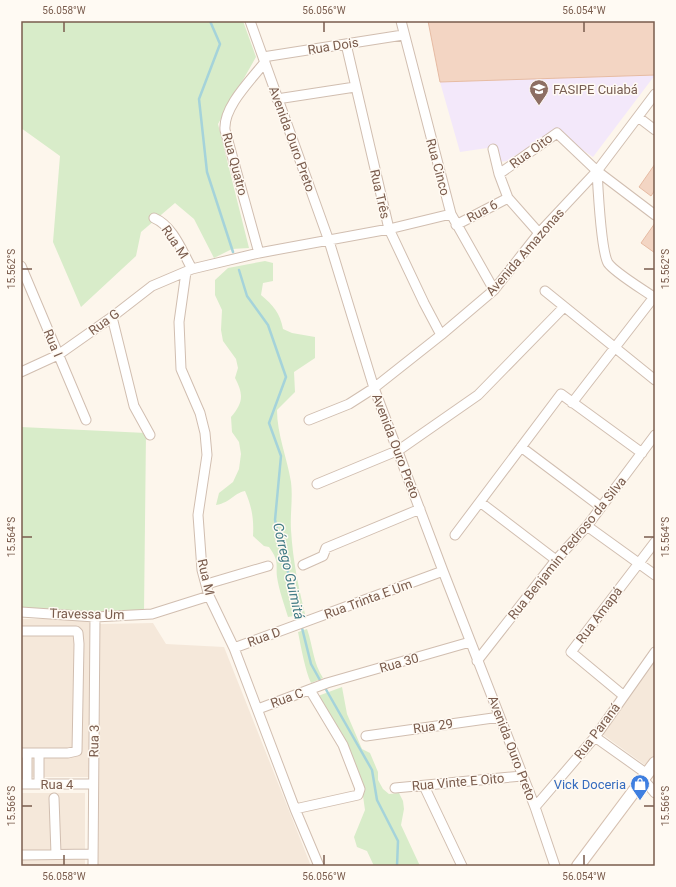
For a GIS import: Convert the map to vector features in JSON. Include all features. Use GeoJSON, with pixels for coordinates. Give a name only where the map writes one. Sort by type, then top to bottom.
{"type":"FeatureCollection","features":[{"type":"Feature","properties":{"kind":"main road"},"geometry":{"type":"LineString","coordinates":[[578,866],[655,764]]}},
{"type":"Feature","properties":{"kind":"street","name":"Avenida Ouro Preto"},"geometry":{"type":"LineString","coordinates":[[250,21],[329,240],[374,388],[399,450],[443,571],[500,717],[555,866]]}},
{"type":"Feature","properties":{"kind":"street","name":"Rua Cinco"},"geometry":{"type":"LineString","coordinates":[[401,21],[403,35],[451,214],[494,290]]}},
{"type":"Feature","properties":{"kind":"street","name":"Rua Dois"},"geometry":{"type":"LineString","coordinates":[[264,60],[346,44],[403,35]]}},
{"type":"Feature","properties":{"kind":"street","name":"Rua Três"},"geometry":{"type":"LineString","coordinates":[[346,44],[389,229],[424,303],[442,335]]}},
{"type":"Feature","properties":{"kind":"street","name":"Rua Quatro"},"geometry":{"type":"LineString","coordinates":[[259,253],[224,122],[230,108],[264,60]]}},
{"type":"Feature","properties":{"kind":"street"},"geometry":{"type":"LineString","coordinates":[[277,99],[355,87]]}},
{"type":"Feature","properties":{"kind":"street","name":"Avenida Amazonas"},"geometry":{"type":"LineString","coordinates":[[309,420],[348,404],[374,388],[442,335],[494,290],[540,233],[597,171],[655,94]]}},
{"type":"Feature","properties":{"kind":"street"},"geometry":{"type":"LineString","coordinates":[[638,117],[655,130]]}},
{"type":"Feature","properties":{"kind":"street","name":"Rua Oito"},"geometry":{"type":"LineString","coordinates":[[499,174],[557,133],[597,171]]}},
{"type":"Feature","properties":{"kind":"street"},"geometry":{"type":"LineString","coordinates":[[493,148],[499,174],[508,198],[540,233]]}},
{"type":"Feature","properties":{"kind":"street"},"geometry":{"type":"LineString","coordinates":[[597,171],[655,215]]}},
{"type":"Feature","properties":{"kind":"street"},"geometry":{"type":"LineString","coordinates":[[572,403],[655,298],[614,268],[608,261],[601,216],[597,171]]}},
{"type":"Feature","properties":{"kind":"street","name":"Rua 6"},"geometry":{"type":"LineString","coordinates":[[456,225],[508,198]]}},
{"type":"Feature","properties":{"kind":"street"},"geometry":{"type":"LineString","coordinates":[[189,270],[259,253],[389,229],[451,214]]}},
{"type":"Feature","properties":{"kind":"street","name":"Rua M"},"geometry":{"type":"LineString","coordinates":[[154,218],[162,222],[169,229],[189,270],[179,322],[181,369],[200,413],[205,433],[207,455],[198,515],[202,570],[209,596],[234,648],[295,809],[319,866]]}},
{"type":"Feature","properties":{"kind":"street","name":"Rua I"},"geometry":{"type":"LineString","coordinates":[[21,266],[25,287],[58,355],[86,420]]}},
{"type":"Feature","properties":{"kind":"street","name":"Rua G"},"geometry":{"type":"LineString","coordinates":[[21,372],[58,355],[112,317],[152,286],[189,270]]}},
{"type":"Feature","properties":{"kind":"street"},"geometry":{"type":"LineString","coordinates":[[545,291],[655,380]]}},
{"type":"Feature","properties":{"kind":"street"},"geometry":{"type":"LineString","coordinates":[[317,484],[399,450],[478,395],[564,307]]}},
{"type":"Feature","properties":{"kind":"street"},"geometry":{"type":"LineString","coordinates":[[112,317],[134,406],[150,435]]}},
{"type":"Feature","properties":{"kind":"street"},"geometry":{"type":"LineString","coordinates":[[455,535],[561,394],[642,454]]}},
{"type":"Feature","properties":{"kind":"street","name":"Rua Benjamin Pedroso da Silva"},"geometry":{"type":"LineString","coordinates":[[477,661],[556,560],[587,526],[655,435]]}},
{"type":"Feature","properties":{"kind":"street"},"geometry":{"type":"LineString","coordinates":[[521,447],[601,507]]}},
{"type":"Feature","properties":{"kind":"street"},"geometry":{"type":"LineString","coordinates":[[480,502],[556,560]]}},
{"type":"Feature","properties":{"kind":"street"},"geometry":{"type":"LineString","coordinates":[[302,565],[323,556],[326,548],[420,509]]}},
{"type":"Feature","properties":{"kind":"street"},"geometry":{"type":"LineString","coordinates":[[587,526],[655,574]]}},
{"type":"Feature","properties":{"kind":"street","name":"Rua Amapá"},"geometry":{"type":"LineString","coordinates":[[624,696],[571,652],[655,542]]}},
{"type":"Feature","properties":{"kind":"street"},"geometry":{"type":"LineString","coordinates":[[207,584],[268,566]]}},
{"type":"Feature","properties":{"kind":"street","name":"Rua Trinta E Um"},"geometry":{"type":"LineString","coordinates":[[293,626],[443,571]]}},
{"type":"Feature","properties":{"kind":"street","name":"Travessa Um"},"geometry":{"type":"LineString","coordinates":[[21,612],[95,616],[152,614],[209,596]]}},
{"type":"Feature","properties":{"kind":"street","name":"Rua 3"},"geometry":{"type":"LineString","coordinates":[[93,866],[95,616]]}},
{"type":"Feature","properties":{"kind":"street","name":"Rua D"},"geometry":{"type":"LineString","coordinates":[[234,648],[293,626]]}},
{"type":"Feature","properties":{"kind":"street"},"geometry":{"type":"LineString","coordinates":[[21,631],[76,631],[79,637],[77,751],[68,754],[24,753],[24,784]]}},
{"type":"Feature","properties":{"kind":"street","name":"Rua 30"},"geometry":{"type":"LineString","coordinates":[[313,689],[328,683],[470,642]]}},
{"type":"Feature","properties":{"kind":"street","name":"Rua Paraná"},"geometry":{"type":"LineString","coordinates":[[534,807],[595,737],[655,652]]}},
{"type":"Feature","properties":{"kind":"street"},"geometry":{"type":"LineString","coordinates":[[295,809],[358,795],[360,789],[359,781],[343,745],[313,689]]}},
{"type":"Feature","properties":{"kind":"street","name":"Rua C"},"geometry":{"type":"LineString","coordinates":[[258,709],[313,689]]}},
{"type":"Feature","properties":{"kind":"street","name":"Rua 29"},"geometry":{"type":"LineString","coordinates":[[366,736],[500,717]]}},
{"type":"Feature","properties":{"kind":"street"},"geometry":{"type":"LineString","coordinates":[[595,737],[645,776],[655,793]]}},
{"type":"Feature","properties":{"kind":"street"},"geometry":{"type":"LineString","coordinates":[[39,753],[39,784]]}},
{"type":"Feature","properties":{"kind":"street","name":"Rua Vinte E Oito"},"geometry":{"type":"LineString","coordinates":[[394,788],[522,776]]}},
{"type":"Feature","properties":{"kind":"street","name":"Rua 4"},"geometry":{"type":"LineString","coordinates":[[24,784],[93,784]]}},
{"type":"Feature","properties":{"kind":"street"},"geometry":{"type":"LineString","coordinates":[[424,786],[462,866]]}},
{"type":"Feature","properties":{"kind":"street"},"geometry":{"type":"LineString","coordinates":[[54,798],[56,854]]}},
{"type":"Feature","properties":{"kind":"street"},"geometry":{"type":"LineString","coordinates":[[21,855],[93,854]]}},
{"type":"Feature","properties":{"kind":"shaded area","name":"FASIPE Cuiabá"},"geometry":{"type":"Polygon","coordinates":[[[655,75],[593,157],[554,131],[507,161],[499,162],[494,147],[460,152],[440,82],[655,75]]]}},
{"type":"Feature","properties":{"kind":"shaded area"},"geometry":{"type":"Polygon","coordinates":[[[21,619],[92,619],[92,777],[21,777],[21,619]]]}},
{"type":"Feature","properties":{"kind":"shaded area"},"geometry":{"type":"Polygon","coordinates":[[[153,623],[166,644],[224,647],[311,866],[98,866],[100,624],[153,623]]]}},
{"type":"Feature","properties":{"kind":"shaded area"},"geometry":{"type":"Polygon","coordinates":[[[655,661],[655,760],[649,768],[602,734],[655,661]]]}},
{"type":"Feature","properties":{"kind":"shaded area"},"geometry":{"type":"Polygon","coordinates":[[[21,793],[85,793],[85,866],[21,866],[21,793]]]}},
{"type":"Feature","properties":{"kind":"green space"},"geometry":{"type":"Polygon","coordinates":[[[21,21],[243,21],[256,57],[218,124],[249,248],[232,249],[214,258],[194,219],[175,203],[141,232],[136,256],[81,307],[53,242],[60,156],[21,128],[21,21]]]}},
{"type":"Feature","properties":{"kind":"green space"},"geometry":{"type":"Polygon","coordinates":[[[265,261],[273,263],[273,281],[263,283],[261,295],[275,310],[280,318],[283,329],[292,333],[315,337],[315,358],[294,372],[295,392],[277,410],[280,437],[291,482],[292,541],[296,573],[305,614],[288,617],[278,582],[276,559],[269,547],[264,546],[253,536],[252,513],[245,491],[221,504],[216,505],[219,493],[233,482],[239,469],[241,454],[239,442],[232,432],[231,417],[240,403],[241,394],[235,378],[238,368],[236,359],[223,341],[221,330],[222,310],[215,295],[215,280],[228,268],[265,261]]]}},
{"type":"Feature","properties":{"kind":"green space"},"geometry":{"type":"Polygon","coordinates":[[[21,427],[146,433],[144,613],[21,609],[21,427]]]}},
{"type":"Feature","properties":{"kind":"green space"},"geometry":{"type":"Polygon","coordinates":[[[307,629],[315,660],[323,678],[311,683],[305,665],[298,632],[307,629]]]}},
{"type":"Feature","properties":{"kind":"green space"},"geometry":{"type":"Polygon","coordinates":[[[342,687],[347,714],[362,749],[370,753],[378,772],[378,780],[383,789],[389,794],[399,793],[403,801],[404,809],[401,825],[420,866],[374,866],[367,851],[357,847],[354,837],[365,810],[360,775],[344,737],[318,696],[342,687]]]}},
{"type":"Feature","properties":{"kind":"building"},"geometry":{"type":"Polygon","coordinates":[[[428,21],[655,21],[655,75],[440,82],[428,21]]]}},
{"type":"Feature","properties":{"kind":"building"},"geometry":{"type":"Polygon","coordinates":[[[655,164],[655,190],[651,196],[639,187],[655,164]]]}},
{"type":"Feature","properties":{"kind":"building"},"geometry":{"type":"Polygon","coordinates":[[[655,223],[655,253],[641,243],[655,223]]]}},
{"type":"Feature","properties":{"kind":"waterway","name":"Córrego Guimitá"},"geometry":{"type":"LineString","coordinates":[[210,21],[220,44],[199,99],[207,172],[233,252]]}},
{"type":"Feature","properties":{"kind":"waterway","name":"Córrego Guimitá"},"geometry":{"type":"LineString","coordinates":[[239,270],[247,296],[268,325],[286,377],[269,423],[281,456],[275,520],[311,664],[321,682]]}},
{"type":"Feature","properties":{"kind":"waterway","name":"Córrego Guimitá"},"geometry":{"type":"LineString","coordinates":[[324,686],[372,770],[377,800],[398,841],[397,866]]}},
{"type":"Feature","properties":{"kind":"place","name":"FASIPE Cuiabá"},"geometry":{"type":"Point","coordinates":[539,106]}},
{"type":"Feature","properties":{"kind":"place","name":"Vick Doceria"},"geometry":{"type":"Point","coordinates":[640,801]}}]}
